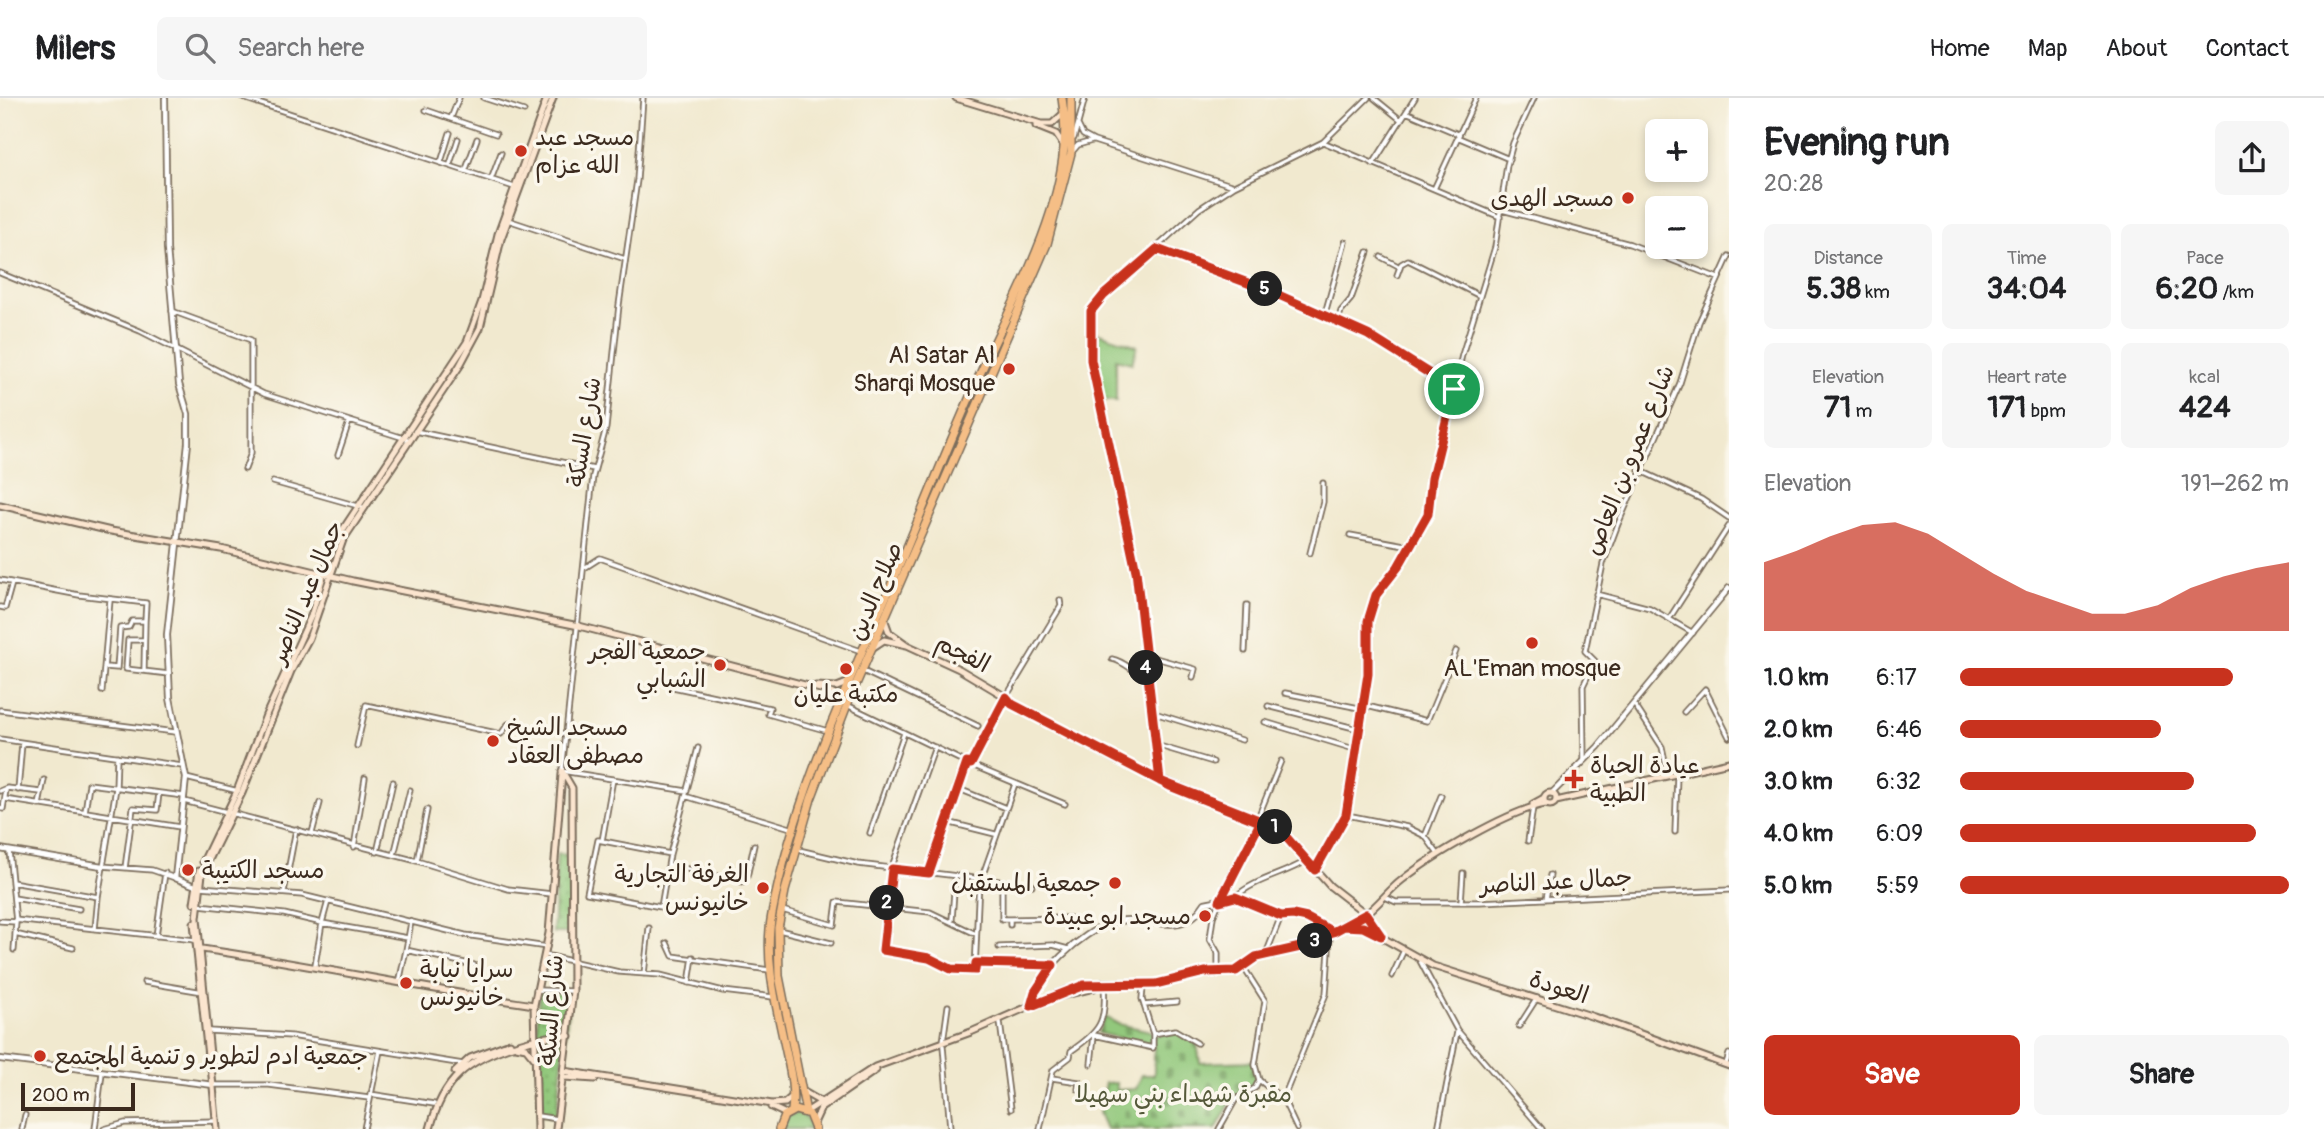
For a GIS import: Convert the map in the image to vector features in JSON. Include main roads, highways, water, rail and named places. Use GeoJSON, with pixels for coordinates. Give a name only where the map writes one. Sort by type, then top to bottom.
{"type":"FeatureCollection","features":[{"type":"Feature","properties":{"kind":"highway","name":"صلاح الدين"},"geometry":{"type":"LineString","coordinates":[[1044,242],[1064,146],[1062,98]]}},
{"type":"Feature","properties":{"kind":"highway","name":"صلاح الدين"},"geometry":{"type":"LineString","coordinates":[[789,1112],[794,1095],[771,970],[772,914],[794,829],[819,769],[849,682],[1044,242],[1071,153],[1071,98]]}},
{"type":"Feature","properties":{"kind":"highway","name":"صلاح الدين"},"geometry":{"type":"LineString","coordinates":[[819,769],[830,731],[872,649],[935,489]]}},
{"type":"Feature","properties":{"kind":"highway","name":"صلاح الدين"},"geometry":{"type":"LineString","coordinates":[[806,1112],[792,1048],[777,950],[779,919],[809,793]]}},
{"type":"Feature","properties":{"kind":"highway"},"geometry":{"type":"LineString","coordinates":[[779,1127],[789,1112],[806,1112],[814,1126]]}},
{"type":"Feature","properties":{"kind":"main road","name":"جمال عبد الناصر"},"geometry":{"type":"LineString","coordinates":[[407,439],[415,431],[480,328],[508,220],[547,98]]}},
{"type":"Feature","properties":{"kind":"main road","name":"جمال عبد الناصر"},"geometry":{"type":"LineString","coordinates":[[216,1129],[203,992],[197,887],[271,716],[309,638],[326,574],[361,506],[407,439],[472,330],[498,234],[553,98]]}},
{"type":"Feature","properties":{"kind":"main road"},"geometry":{"type":"LineString","coordinates":[[956,98],[1028,121],[1056,134],[1064,146]]}},
{"type":"Feature","properties":{"kind":"main road"},"geometry":{"type":"LineString","coordinates":[[1028,121],[1052,124],[1064,113]]}},
{"type":"Feature","properties":{"kind":"main road"},"geometry":{"type":"LineString","coordinates":[[0,505],[111,531],[177,541],[579,626],[813,687],[833,694],[843,704]]}},
{"type":"Feature","properties":{"kind":"main road"},"geometry":{"type":"LineString","coordinates":[[886,615],[887,630],[907,645]]}},
{"type":"Feature","properties":{"kind":"main road"},"geometry":{"type":"LineString","coordinates":[[872,649],[886,639],[907,645]]}},
{"type":"Feature","properties":{"kind":"main road","name":"الفجم"},"geometry":{"type":"LineString","coordinates":[[907,645],[959,669],[1006,697],[1012,704],[1160,781],[1280,830],[1315,870],[1369,917]]}},
{"type":"Feature","properties":{"kind":"main road"},"geometry":{"type":"LineString","coordinates":[[813,687],[836,687],[849,682]]}},
{"type":"Feature","properties":{"kind":"main road"},"geometry":{"type":"LineString","coordinates":[[1545,801],[1552,805],[1556,801],[1729,762]]}},
{"type":"Feature","properties":{"kind":"main road","name":"شارع السكة"},"geometry":{"type":"LineString","coordinates":[[537,1129],[534,1005],[547,947],[562,771],[572,789],[573,991],[556,1129]]}},
{"type":"Feature","properties":{"kind":"main road"},"geometry":{"type":"LineString","coordinates":[[1439,855],[1545,801],[1552,793],[1556,801]]}},
{"type":"Feature","properties":{"kind":"main road"},"geometry":{"type":"LineString","coordinates":[[1362,927],[1376,907],[1403,879],[1487,825],[1545,801]]}},
{"type":"Feature","properties":{"kind":"main road","name":"جمال عبد الناصر"},"geometry":{"type":"LineString","coordinates":[[197,887],[212,1085]]}},
{"type":"Feature","properties":{"kind":"main road"},"geometry":{"type":"LineString","coordinates":[[1356,907],[1359,917],[1356,921],[1362,927]]}},
{"type":"Feature","properties":{"kind":"main road"},"geometry":{"type":"LineString","coordinates":[[814,1126],[821,1108],[880,1068],[1000,1022],[1054,998],[1104,986],[1143,987],[1245,969],[1261,958],[1304,949],[1359,917],[1369,917]]}},
{"type":"Feature","properties":{"kind":"main road","name":"العودة"},"geometry":{"type":"LineString","coordinates":[[1369,917],[1381,936]]}},
{"type":"Feature","properties":{"kind":"main road"},"geometry":{"type":"LineString","coordinates":[[1344,926],[1362,927]]}},
{"type":"Feature","properties":{"kind":"main road","name":"العودة"},"geometry":{"type":"LineString","coordinates":[[1362,927],[1420,961],[1728,1065]]}},
{"type":"Feature","properties":{"kind":"main road"},"geometry":{"type":"LineString","coordinates":[[1245,969],[1250,961],[1266,954],[1305,946],[1333,933]]}},
{"type":"Feature","properties":{"kind":"main road"},"geometry":{"type":"LineString","coordinates":[[202,949],[315,965],[399,983],[534,1005]]}},
{"type":"Feature","properties":{"kind":"main road"},"geometry":{"type":"LineString","coordinates":[[806,1112],[875,1067],[943,1044],[1084,985],[1156,984],[1218,971],[1245,969]]}},
{"type":"Feature","properties":{"kind":"main road"},"geometry":{"type":"LineString","coordinates":[[428,1129],[434,1104],[463,1064],[485,1051],[527,1037],[535,1027]]}},
{"type":"Feature","properties":{"kind":"main road"},"geometry":{"type":"LineString","coordinates":[[428,1129],[442,1096],[463,1069],[481,1057],[544,1035],[569,1036]]}},
{"type":"Feature","properties":{"kind":"main road"},"geometry":{"type":"LineString","coordinates":[[513,1046],[526,1048],[537,1062]]}},
{"type":"Feature","properties":{"kind":"main road"},"geometry":{"type":"LineString","coordinates":[[564,1074],[772,1104],[785,1103],[794,1095]]}},
{"type":"Feature","properties":{"kind":"main road"},"geometry":{"type":"LineString","coordinates":[[564,1074],[746,1102],[789,1112]]}},
{"type":"Feature","properties":{"kind":"main road"},"geometry":{"type":"LineString","coordinates":[[802,1091],[821,1102]]}},
{"type":"Feature","properties":{"kind":"place","name":"مسجد عبد الله عزام"},"geometry":{"type":"Point","coordinates":[521,151]}},
{"type":"Feature","properties":{"kind":"place","name":"مسجد الهدى"},"geometry":{"type":"Point","coordinates":[1628,198]}},
{"type":"Feature","properties":{"kind":"place","name":"Al Satar Al Sharqi Mosque"},"geometry":{"type":"Point","coordinates":[1009,369]}},
{"type":"Feature","properties":{"kind":"place","name":"AL'Eman mosque"},"geometry":{"type":"Point","coordinates":[1532,643]}},
{"type":"Feature","properties":{"kind":"place","name":"جمعية الفجر الشبابي"},"geometry":{"type":"Point","coordinates":[720,665]}},
{"type":"Feature","properties":{"kind":"place","name":"مكتبة عليان"},"geometry":{"type":"Point","coordinates":[846,669]}},
{"type":"Feature","properties":{"kind":"place","name":"مسجد الشيخ مصطفى العقاد"},"geometry":{"type":"Point","coordinates":[493,741]}},
{"type":"Feature","properties":{"kind":"place","name":"عيادة الحياة الطبية"},"geometry":{"type":"Point","coordinates":[1574,779]}},
{"type":"Feature","properties":{"kind":"place","name":"مسجد الكتيبة"},"geometry":{"type":"Point","coordinates":[188,870]}},
{"type":"Feature","properties":{"kind":"place","name":"جمعية المستقبل"},"geometry":{"type":"Point","coordinates":[1115,883]}},
{"type":"Feature","properties":{"kind":"place","name":"الغرفة التجارية خانيونس"},"geometry":{"type":"Point","coordinates":[763,888]}},
{"type":"Feature","properties":{"kind":"place","name":"مسجد ابو عبيدة"},"geometry":{"type":"Point","coordinates":[1205,916]}},
{"type":"Feature","properties":{"kind":"place","name":"سرايا نيابة خانيونس"},"geometry":{"type":"Point","coordinates":[406,983]}},
{"type":"Feature","properties":{"kind":"place","name":"جمعية ادم لتطوير و تنمية المجتمع"},"geometry":{"type":"Point","coordinates":[40,1056]}},
{"type":"Feature","properties":{"kind":"park label","name":"مقبرة شهداء بني سهيلا"},"geometry":{"type":"Point","coordinates":[1183,1094]}}]}
